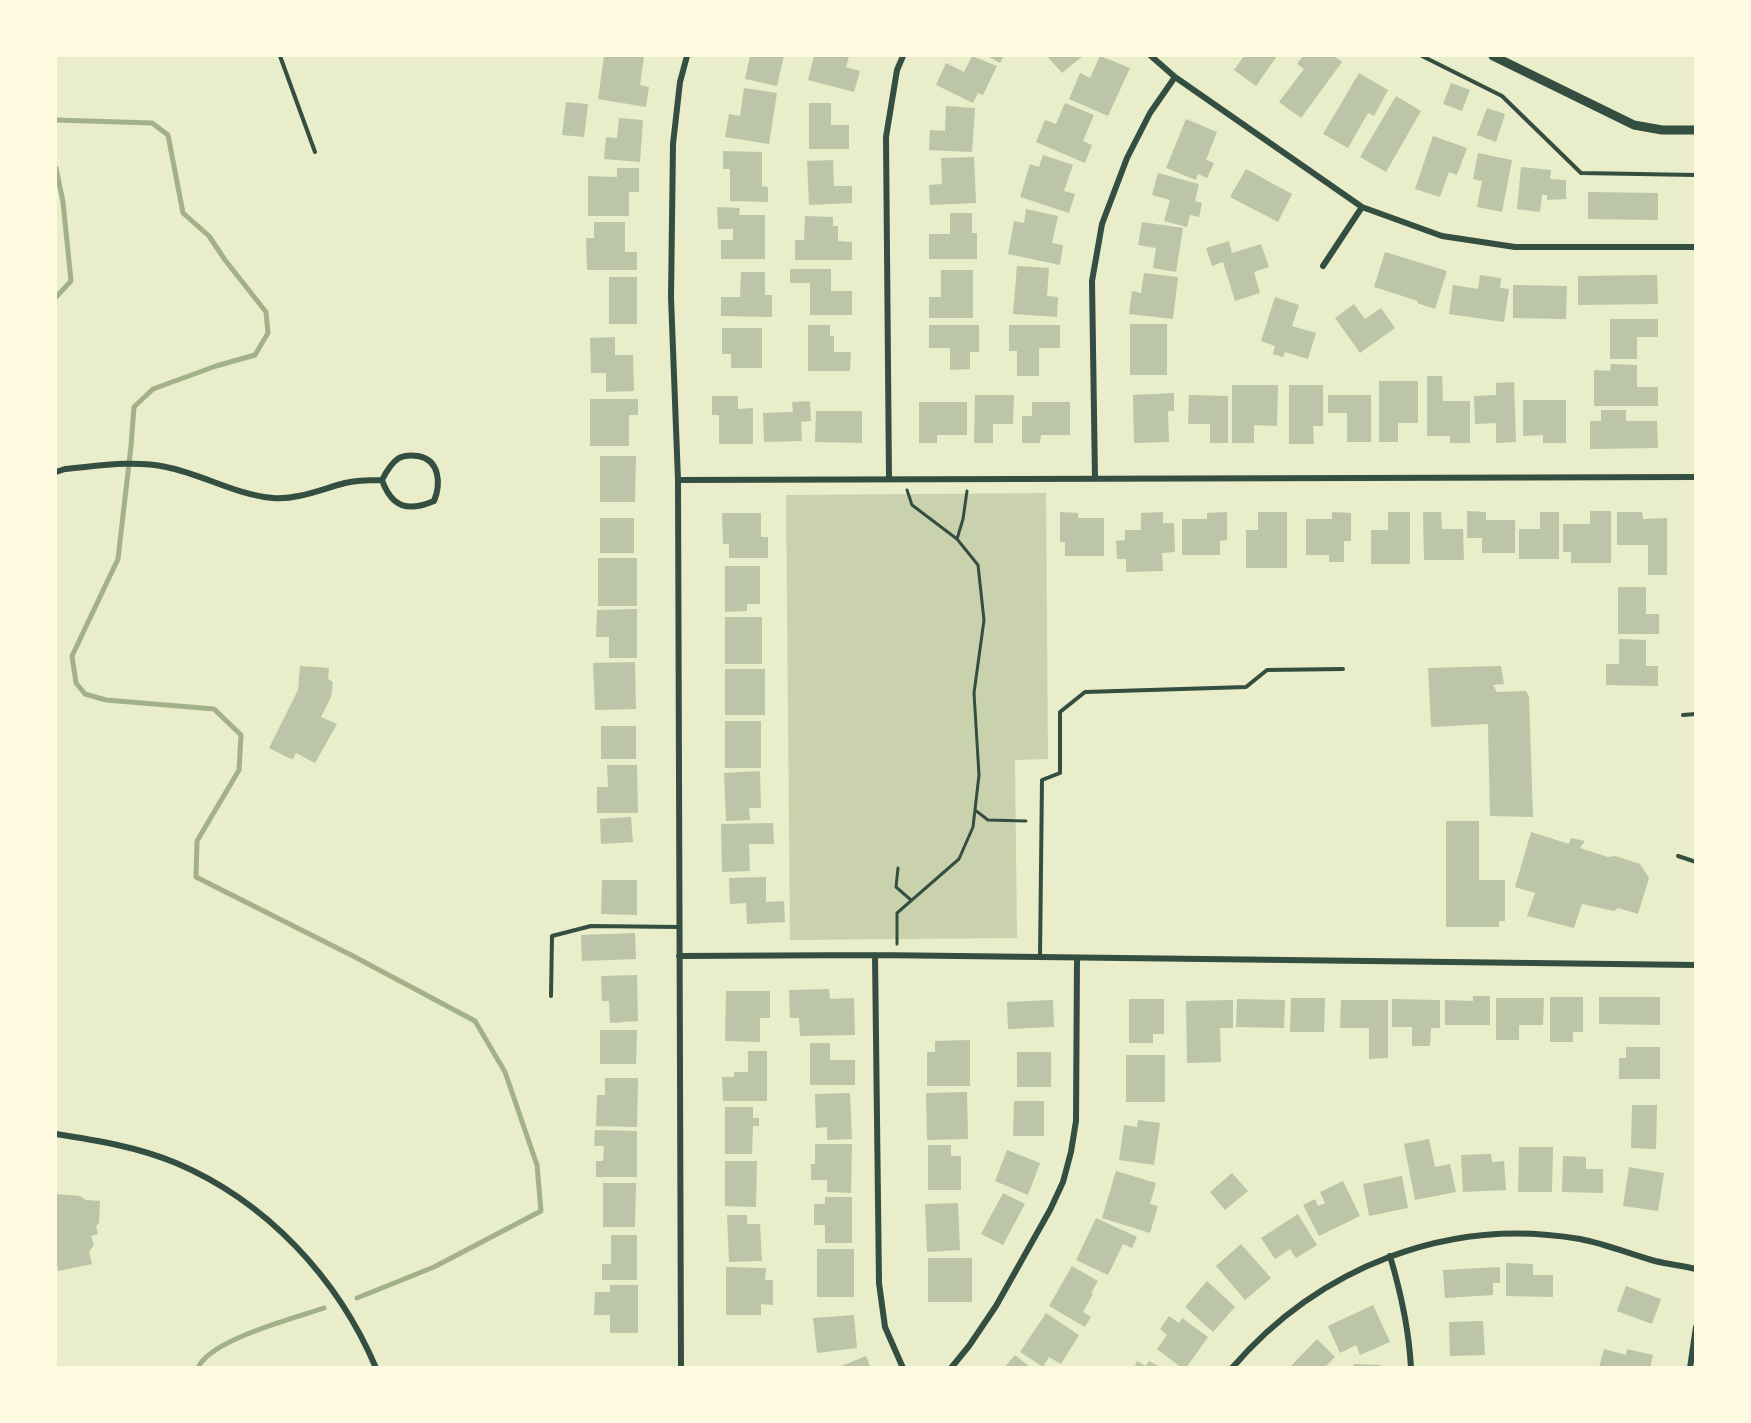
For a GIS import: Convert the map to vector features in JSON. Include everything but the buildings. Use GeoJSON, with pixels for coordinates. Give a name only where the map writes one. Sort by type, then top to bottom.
{"type":"FeatureCollection","features":[{"type":"Feature","properties":{"kind":"street"},"geometry":{"type":"LineString","coordinates":[[681,1368],[678,480],[671,297],[673,144],[680,82],[687,56]]}},
{"type":"Feature","properties":{"kind":"street"},"geometry":{"type":"LineString","coordinates":[[889,479],[886,137],[897,70],[903,56]]}},
{"type":"Feature","properties":{"kind":"street"},"geometry":{"type":"LineString","coordinates":[[1150,56],[1175,77],[1362,207],[1442,236],[1515,247],[1695,248]]}},
{"type":"Feature","properties":{"kind":"street"},"geometry":{"type":"LineString","coordinates":[[1493,56],[1635,125],[1662,130],[1695,130]]}},
{"type":"Feature","properties":{"kind":"street"},"geometry":{"type":"LineString","coordinates":[[1095,479],[1092,281],[1102,224],[1127,158],[1150,113],[1175,77]]}},
{"type":"Feature","properties":{"kind":"street"},"geometry":{"type":"LineString","coordinates":[[1323,266],[1362,207]]}},
{"type":"Feature","properties":{"kind":"street"},"geometry":{"type":"LineString","coordinates":[[413,455],[425,457],[432,464],[438,474],[439,489],[434,501],[420,507],[407,508],[397,503],[386,490],[382,480],[395,461],[402,456],[413,455]]}},
{"type":"Feature","properties":{"kind":"street"},"geometry":{"type":"LineString","coordinates":[[56,472],[75,468],[139,464],[165,466],[250,494],[274,499],[307,494],[347,483],[382,480]]}},
{"type":"Feature","properties":{"kind":"street"},"geometry":{"type":"LineString","coordinates":[[678,480],[1695,477]]}},
{"type":"Feature","properties":{"kind":"street"},"geometry":{"type":"LineString","coordinates":[[875,955],[879,1283],[885,1327],[903,1368]]}},
{"type":"Feature","properties":{"kind":"street"},"geometry":{"type":"LineString","coordinates":[[680,956],[898,955],[1695,965]]}},
{"type":"Feature","properties":{"kind":"street"},"geometry":{"type":"LineString","coordinates":[[951,1368],[996,1306],[1050,1210],[1063,1182],[1076,1121],[1077,958]]}},
{"type":"Feature","properties":{"kind":"street"},"geometry":{"type":"LineString","coordinates":[[56,1134],[128,1148],[175,1163],[210,1180],[267,1218],[308,1260],[346,1310],[376,1368]]}},
{"type":"Feature","properties":{"kind":"street"},"geometry":{"type":"LineString","coordinates":[[1232,1368],[1251,1346],[1279,1320],[1310,1297],[1343,1277],[1390,1256],[1427,1245],[1465,1237],[1503,1234],[1542,1235],[1580,1239],[1695,1269]]}},
{"type":"Feature","properties":{"kind":"street"},"geometry":{"type":"LineString","coordinates":[[1390,1256],[1401,1293],[1408,1329],[1411,1368]]}},
{"type":"Feature","properties":{"kind":"street"},"geometry":{"type":"LineString","coordinates":[[1690,1368],[1695,1326]]}},
{"type":"Feature","properties":{"kind":"lane"},"geometry":{"type":"LineString","coordinates":[[279,56],[315,152]]}},
{"type":"Feature","properties":{"kind":"lane"},"geometry":{"type":"LineString","coordinates":[[1422,56],[1502,96],[1581,173],[1695,175]]}},
{"type":"Feature","properties":{"kind":"lane"},"geometry":{"type":"LineString","coordinates":[[1040,957],[1042,780],[1059,773],[1060,712],[1085,692],[1246,687],[1267,670],[1342,669]]}},
{"type":"Feature","properties":{"kind":"lane"},"geometry":{"type":"LineString","coordinates":[[1683,715],[1695,714]]}},
{"type":"Feature","properties":{"kind":"lane"},"geometry":{"type":"LineString","coordinates":[[1678,856],[1695,862]]}},
{"type":"Feature","properties":{"kind":"lane"},"geometry":{"type":"LineString","coordinates":[[550,996],[552,936],[591,926],[680,927]]}},
{"type":"Feature","properties":{"kind":"path"},"geometry":{"type":"LineString","coordinates":[[898,955],[897,913],[959,859],[973,827],[979,775],[974,693],[984,621],[978,565],[957,538],[912,505],[904,479]]}},
{"type":"Feature","properties":{"kind":"path"},"geometry":{"type":"LineString","coordinates":[[957,538],[963,519],[969,479]]}},
{"type":"Feature","properties":{"kind":"path"},"geometry":{"type":"LineString","coordinates":[[975,810],[988,820],[1026,820]]}},
{"type":"Feature","properties":{"kind":"path"},"geometry":{"type":"LineString","coordinates":[[898,868],[896,887],[911,900]]}},
{"type":"Feature","properties":{"kind":"green space"},"geometry":{"type":"Polygon","coordinates":[[[1046,493],[1048,759],[1015,760],[1017,938],[790,940],[786,495],[1046,493]]]}},
{"type":"Feature","properties":{"kind":"waterway"},"geometry":{"type":"LineString","coordinates":[[56,120],[152,123],[168,135],[183,213],[209,236],[266,312],[268,333],[255,355],[216,366],[153,389],[134,407],[118,559],[72,656],[76,683],[85,694],[106,700],[214,709],[241,735],[239,770],[197,841],[196,877],[353,956],[475,1021],[505,1072],[537,1165],[541,1211],[434,1267],[357,1298]]}},
{"type":"Feature","properties":{"kind":"waterway"},"geometry":{"type":"LineString","coordinates":[[56,168],[63,202],[71,281],[56,297]]}},
{"type":"Feature","properties":{"kind":"waterway"},"geometry":{"type":"LineString","coordinates":[[198,1368],[205,1358],[235,1339],[324,1308]]}}]}
